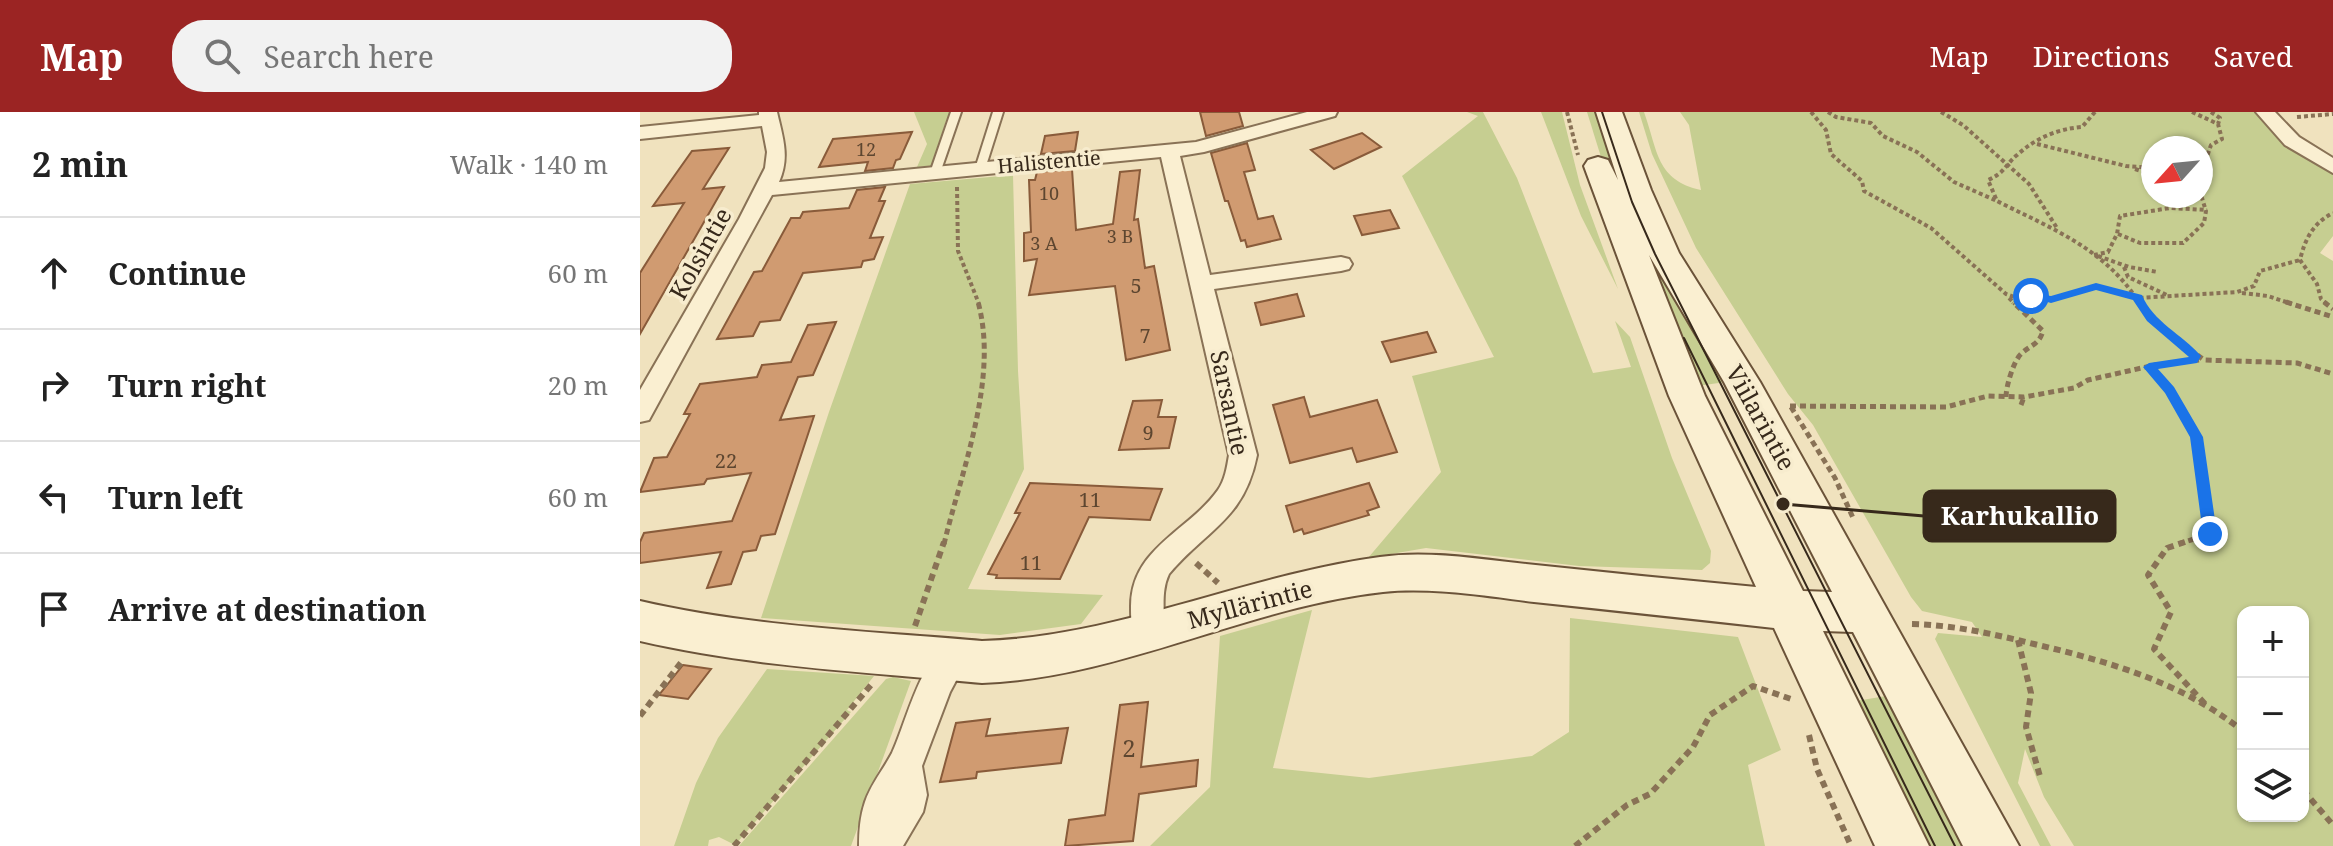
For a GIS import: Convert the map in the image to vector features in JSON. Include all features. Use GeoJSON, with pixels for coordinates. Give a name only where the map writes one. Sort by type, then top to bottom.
{"type":"FeatureCollection","features":[{"type":"Feature","properties":{"kind":"main road"},"geometry":{"type":"LineString","coordinates":[[1583,112],[1608,194],[1687,396],[1902,846]]}},
{"type":"Feature","properties":{"kind":"main road","name":"Viilarintie"},"geometry":{"type":"LineString","coordinates":[[1609,112],[1636,190],[1663,253],[1888,618],[1992,846]]}},
{"type":"Feature","properties":{"kind":"main road","name":"Myllärintie"},"geometry":{"type":"LineString","coordinates":[[640,621],[741,640],[951,660],[996,661],[1045,656],[1148,632],[1317,586],[1384,574],[1454,575],[1888,618]]}},
{"type":"Feature","properties":{"kind":"street","name":"Halistentie"},"geometry":{"type":"LineString","coordinates":[[766,189],[1209,146],[1328,112]]}},
{"type":"Feature","properties":{"kind":"street"},"geometry":{"type":"LineString","coordinates":[[2265,112],[2292,141],[2333,167]]}},
{"type":"Feature","properties":{"kind":"street"},"geometry":{"type":"LineString","coordinates":[[640,133],[768,116]]}},
{"type":"Feature","properties":{"kind":"street","name":"Kolsintie"},"geometry":{"type":"LineString","coordinates":[[640,413],[766,189],[777,159],[768,116]]}},
{"type":"Feature","properties":{"kind":"street","name":"Sarsantie"},"geometry":{"type":"LineString","coordinates":[[1148,632],[1150,581],[1168,556],[1224,504],[1237,485],[1243,455],[1169,151]]}},
{"type":"Feature","properties":{"kind":"street"},"geometry":{"type":"LineString","coordinates":[[1202,283],[1341,264]]}},
{"type":"Feature","properties":{"kind":"street"},"geometry":{"type":"LineString","coordinates":[[879,846],[877,816],[884,795],[904,766],[936,685],[951,660]]}},
{"type":"Feature","properties":{"kind":"lane"},"geometry":{"type":"LineString","coordinates":[[935,173],[956,112]]}},
{"type":"Feature","properties":{"kind":"lane"},"geometry":{"type":"LineString","coordinates":[[970,170],[998,112]]}},
{"type":"Feature","properties":{"kind":"path"},"geometry":{"type":"LineString","coordinates":[[1811,112],[1826,130],[1831,154],[1862,181],[1864,191],[1931,228],[2043,331],[2034,346],[2019,355],[2006,385],[2006,397]]}},
{"type":"Feature","properties":{"kind":"path"},"geometry":{"type":"LineString","coordinates":[[1828,112],[1836,117],[1871,123],[1883,136],[1917,152],[1954,182],[2057,229],[2118,276],[2138,298],[2140,306],[2151,319],[2194,358]]}},
{"type":"Feature","properties":{"kind":"path"},"geometry":{"type":"LineString","coordinates":[[1941,112],[1963,125],[2029,184],[2057,229]]}},
{"type":"Feature","properties":{"kind":"path"},"geometry":{"type":"LineString","coordinates":[[1997,201],[1988,180],[2004,173],[2014,157],[2037,144],[2040,139],[2059,129],[2082,127],[2095,112]]}},
{"type":"Feature","properties":{"kind":"path"},"geometry":{"type":"LineString","coordinates":[[2192,112],[2218,124]]}},
{"type":"Feature","properties":{"kind":"path"},"geometry":{"type":"LineString","coordinates":[[2211,112],[2220,118],[2218,124],[2222,139],[2213,144]]}},
{"type":"Feature","properties":{"kind":"path"},"geometry":{"type":"LineString","coordinates":[[2296,117],[2333,114]]}},
{"type":"Feature","properties":{"kind":"path"},"geometry":{"type":"LineString","coordinates":[[2037,144],[2141,171]]}},
{"type":"Feature","properties":{"kind":"path"},"geometry":{"type":"LineString","coordinates":[[2126,166],[2141,167]]}},
{"type":"Feature","properties":{"kind":"path"},"geometry":{"type":"LineString","coordinates":[[909,638],[941,555],[983,387],[985,327],[978,298],[958,251],[956,236],[955,208],[970,170]]}},
{"type":"Feature","properties":{"kind":"path"},"geometry":{"type":"LineString","coordinates":[[2093,255],[2108,252],[2117,234],[2120,216],[2170,208],[2207,210],[2206,222],[2183,243],[2140,243],[2117,234]]}},
{"type":"Feature","properties":{"kind":"path"},"geometry":{"type":"LineString","coordinates":[[2237,292],[2254,286],[2260,271],[2289,267],[2300,260],[2305,239],[2318,220],[2333,213]]}},
{"type":"Feature","properties":{"kind":"path"},"geometry":{"type":"LineString","coordinates":[[2093,255],[2124,266],[2158,272]]}},
{"type":"Feature","properties":{"kind":"path"},"geometry":{"type":"LineString","coordinates":[[2300,260],[2317,284],[2321,299],[2333,309]]}},
{"type":"Feature","properties":{"kind":"path"},"geometry":{"type":"LineString","coordinates":[[2124,266],[2128,277]]}},
{"type":"Feature","properties":{"kind":"path"},"geometry":{"type":"LineString","coordinates":[[2118,276],[2128,277],[2169,295]]}},
{"type":"Feature","properties":{"kind":"path"},"geometry":{"type":"LineString","coordinates":[[2006,294],[2017,298],[2051,299],[2096,287],[2138,298],[2237,292],[2268,296],[2333,317]]}},
{"type":"Feature","properties":{"kind":"path"},"geometry":{"type":"LineString","coordinates":[[1790,406],[1946,407],[1988,396],[2024,397],[2074,388],[2088,380],[2194,358],[2297,363],[2333,374]]}},
{"type":"Feature","properties":{"kind":"path"},"geometry":{"type":"LineString","coordinates":[[2149,367],[2170,390],[2197,437],[2210,534],[2167,548],[2148,575],[2171,612],[2154,649],[2205,704]]}},
{"type":"Feature","properties":{"kind":"path"},"geometry":{"type":"LineString","coordinates":[[2021,405],[2024,397]]}},
{"type":"Feature","properties":{"kind":"path"},"geometry":{"type":"LineString","coordinates":[[1185,541],[1203,572],[1223,587]]}},
{"type":"Feature","properties":{"kind":"path"},"geometry":{"type":"LineString","coordinates":[[1888,618],[1942,624],[2106,661],[2183,691],[2237,727]]}},
{"type":"Feature","properties":{"kind":"path"},"geometry":{"type":"LineString","coordinates":[[2018,640],[2031,693],[2026,727],[2041,780]]}},
{"type":"Feature","properties":{"kind":"path"},"geometry":{"type":"LineString","coordinates":[[640,715],[691,650]]}},
{"type":"Feature","properties":{"kind":"path"},"geometry":{"type":"LineString","coordinates":[[734,846],[878,677]]}},
{"type":"Feature","properties":{"kind":"path"},"geometry":{"type":"LineString","coordinates":[[1575,846],[1627,805],[1650,794],[1693,747],[1710,715],[1753,686],[1802,703]]}},
{"type":"Feature","properties":{"kind":"path"},"geometry":{"type":"LineString","coordinates":[[2309,797],[2333,825]]}},
{"type":"Feature","properties":{"kind":"green space"},"geometry":{"type":"Polygon","coordinates":[[[914,112],[963,112],[947,118],[931,166],[917,167],[927,144],[914,112]]]}},
{"type":"Feature","properties":{"kind":"green space"},"geometry":{"type":"Polygon","coordinates":[[[1467,112],[1483,112],[1517,178],[1593,373],[1631,367],[1615,321],[1630,337],[1672,458],[1711,551],[1710,563],[1702,570],[1579,566],[1426,548],[1368,558],[1441,472],[1412,376],[1494,357],[1402,176],[1478,116],[1467,112]]]}},
{"type":"Feature","properties":{"kind":"green space"},"geometry":{"type":"Polygon","coordinates":[[[1541,112],[1562,112],[1580,185],[1618,289],[1581,216],[1541,112]]]}},
{"type":"Feature","properties":{"kind":"green space"},"geometry":{"type":"Polygon","coordinates":[[[1587,112],[1604,112],[1732,381],[1691,387],[1610,186],[1587,112]]]}},
{"type":"Feature","properties":{"kind":"green space"},"geometry":{"type":"Polygon","coordinates":[[[1639,112],[1644,112],[1656,151],[1667,171],[1675,179],[1701,190],[1689,125],[1680,112],[2257,112],[2279,138],[2333,172],[2333,236],[2320,253],[2333,261],[2333,846],[2074,846],[2044,797],[2025,749],[2018,783],[2051,846],[2040,846],[1935,639],[1938,633],[1982,637],[1972,622],[1922,611],[1911,597],[1813,425],[1788,394],[1696,248],[1652,154],[1639,112]]]}},
{"type":"Feature","properties":{"kind":"green space"},"geometry":{"type":"Polygon","coordinates":[[[1013,175],[1024,469],[968,589],[1103,595],[1081,624],[1000,635],[761,618],[829,412],[910,184],[1013,175]]]}},
{"type":"Feature","properties":{"kind":"green space"},"geometry":{"type":"Polygon","coordinates":[[[1312,610],[1273,768],[1369,778],[1532,756],[1569,732],[1570,618],[1738,637],[1781,750],[1748,765],[1765,846],[1150,846],[1210,787],[1220,636],[1312,610]]]}},
{"type":"Feature","properties":{"kind":"green space"},"geometry":{"type":"Polygon","coordinates":[[[767,669],[874,676],[847,710],[851,712],[735,845],[719,837],[709,840],[708,846],[674,846],[696,783],[718,738],[767,669]]]}},
{"type":"Feature","properties":{"kind":"green space"},"geometry":{"type":"Polygon","coordinates":[[[893,677],[911,681],[851,846],[739,846],[886,679],[893,677]]]}},
{"type":"Feature","properties":{"kind":"green space"},"geometry":{"type":"Polygon","coordinates":[[[1886,696],[1973,846],[1912,846],[1856,701],[1886,696]]]}},
{"type":"Feature","properties":{"kind":"building"},"geometry":{"type":"Polygon","coordinates":[[[1200,112],[1239,112],[1243,126],[1206,136],[1200,112]]]}},
{"type":"Feature","properties":{"kind":"building"},"geometry":{"type":"Polygon","coordinates":[[[912,132],[893,168],[865,171],[868,162],[819,167],[833,139],[912,132]]]}},
{"type":"Feature","properties":{"kind":"building"},"geometry":{"type":"Polygon","coordinates":[[[1078,132],[1075,151],[1041,154],[1045,136],[1078,132]]]}},
{"type":"Feature","properties":{"kind":"building"},"geometry":{"type":"Polygon","coordinates":[[[1362,133],[1381,147],[1334,169],[1311,150],[1362,133]]]}},
{"type":"Feature","properties":{"kind":"building"},"geometry":{"type":"Polygon","coordinates":[[[1247,143],[1255,170],[1244,172],[1258,219],[1273,216],[1281,239],[1247,247],[1245,240],[1241,241],[1228,201],[1225,201],[1211,153],[1247,143]]]}},
{"type":"Feature","properties":{"kind":"building"},"geometry":{"type":"Polygon","coordinates":[[[729,148],[703,189],[724,187],[640,334],[640,273],[684,203],[653,206],[692,151],[729,148]]]}},
{"type":"Feature","properties":{"kind":"building"},"geometry":{"type":"Polygon","coordinates":[[[1072,169],[1076,230],[1113,224],[1120,172],[1140,170],[1134,220],[1138,219],[1145,268],[1154,266],[1170,350],[1126,360],[1115,286],[1029,295],[1037,259],[1024,261],[1024,233],[1031,232],[1029,180],[1035,180],[1037,172],[1072,169]]]}},
{"type":"Feature","properties":{"kind":"building"},"geometry":{"type":"Polygon","coordinates":[[[885,187],[879,201],[885,201],[870,238],[883,237],[874,259],[863,261],[861,267],[803,273],[780,320],[760,322],[753,336],[717,339],[754,272],[762,271],[791,218],[800,218],[803,212],[849,208],[857,190],[885,187]]]}},
{"type":"Feature","properties":{"kind":"building"},"geometry":{"type":"Polygon","coordinates":[[[1390,210],[1399,228],[1362,235],[1354,216],[1390,210]]]}},
{"type":"Feature","properties":{"kind":"building"},"geometry":{"type":"Polygon","coordinates":[[[1297,294],[1304,316],[1261,325],[1255,303],[1297,294]]]}},
{"type":"Feature","properties":{"kind":"building"},"geometry":{"type":"Polygon","coordinates":[[[836,322],[813,375],[798,377],[780,420],[814,416],[775,534],[761,536],[756,550],[743,552],[731,584],[707,588],[721,552],[640,563],[640,542],[644,533],[732,521],[751,473],[707,479],[704,484],[640,492],[654,458],[667,457],[690,414],[684,414],[700,384],[757,377],[762,365],[791,362],[808,325],[836,322]]]}},
{"type":"Feature","properties":{"kind":"building"},"geometry":{"type":"Polygon","coordinates":[[[1427,332],[1436,352],[1391,362],[1382,342],[1427,332]]]}},
{"type":"Feature","properties":{"kind":"building"},"geometry":{"type":"Polygon","coordinates":[[[1304,397],[1310,417],[1377,400],[1397,452],[1357,462],[1352,448],[1290,463],[1273,405],[1304,397]]]}},
{"type":"Feature","properties":{"kind":"building"},"geometry":{"type":"Polygon","coordinates":[[[1162,400],[1158,417],[1176,417],[1169,448],[1119,450],[1133,401],[1162,400]]]}},
{"type":"Feature","properties":{"kind":"building"},"geometry":{"type":"Polygon","coordinates":[[[1030,483],[1162,489],[1150,520],[1089,517],[1060,579],[996,578],[997,575],[988,574],[1020,513],[1015,513],[1030,483]]]}},
{"type":"Feature","properties":{"kind":"building"},"geometry":{"type":"Polygon","coordinates":[[[1369,483],[1379,507],[1367,511],[1369,515],[1304,534],[1302,529],[1294,532],[1286,506],[1369,483]]]}},
{"type":"Feature","properties":{"kind":"building"},"geometry":{"type":"Polygon","coordinates":[[[683,665],[711,669],[688,699],[659,695],[683,665]]]}},
{"type":"Feature","properties":{"kind":"building"},"geometry":{"type":"Polygon","coordinates":[[[1148,702],[1141,767],[1198,760],[1196,786],[1139,794],[1133,841],[1065,846],[1069,820],[1105,815],[1120,705],[1148,702]]]}},
{"type":"Feature","properties":{"kind":"building"},"geometry":{"type":"Polygon","coordinates":[[[990,719],[986,736],[1068,728],[1061,763],[977,772],[976,778],[940,782],[956,723],[990,719]]]}},
{"type":"Feature","properties":{"kind":"tram line"},"geometry":{"type":"LineString","coordinates":[[1602,112],[1632,202],[1655,254],[1955,846]]}},
{"type":"Feature","properties":{"kind":"tram line"},"geometry":{"type":"LineString","coordinates":[[1684,338],[1935,846]]}},
{"type":"Feature","properties":{"kind":"place","name":"Karhukallio"},"geometry":{"type":"Point","coordinates":[1783,504]}},
{"type":"Feature","properties":{"kind":"route"},"geometry":{"type":"LineString","coordinates":[[2031,296],[2051,299],[2096,287],[2138,298],[2140,306],[2151,319],[2195,356],[2193,360],[2149,367],[2170,390],[2197,437],[2210,534]]}}]}
